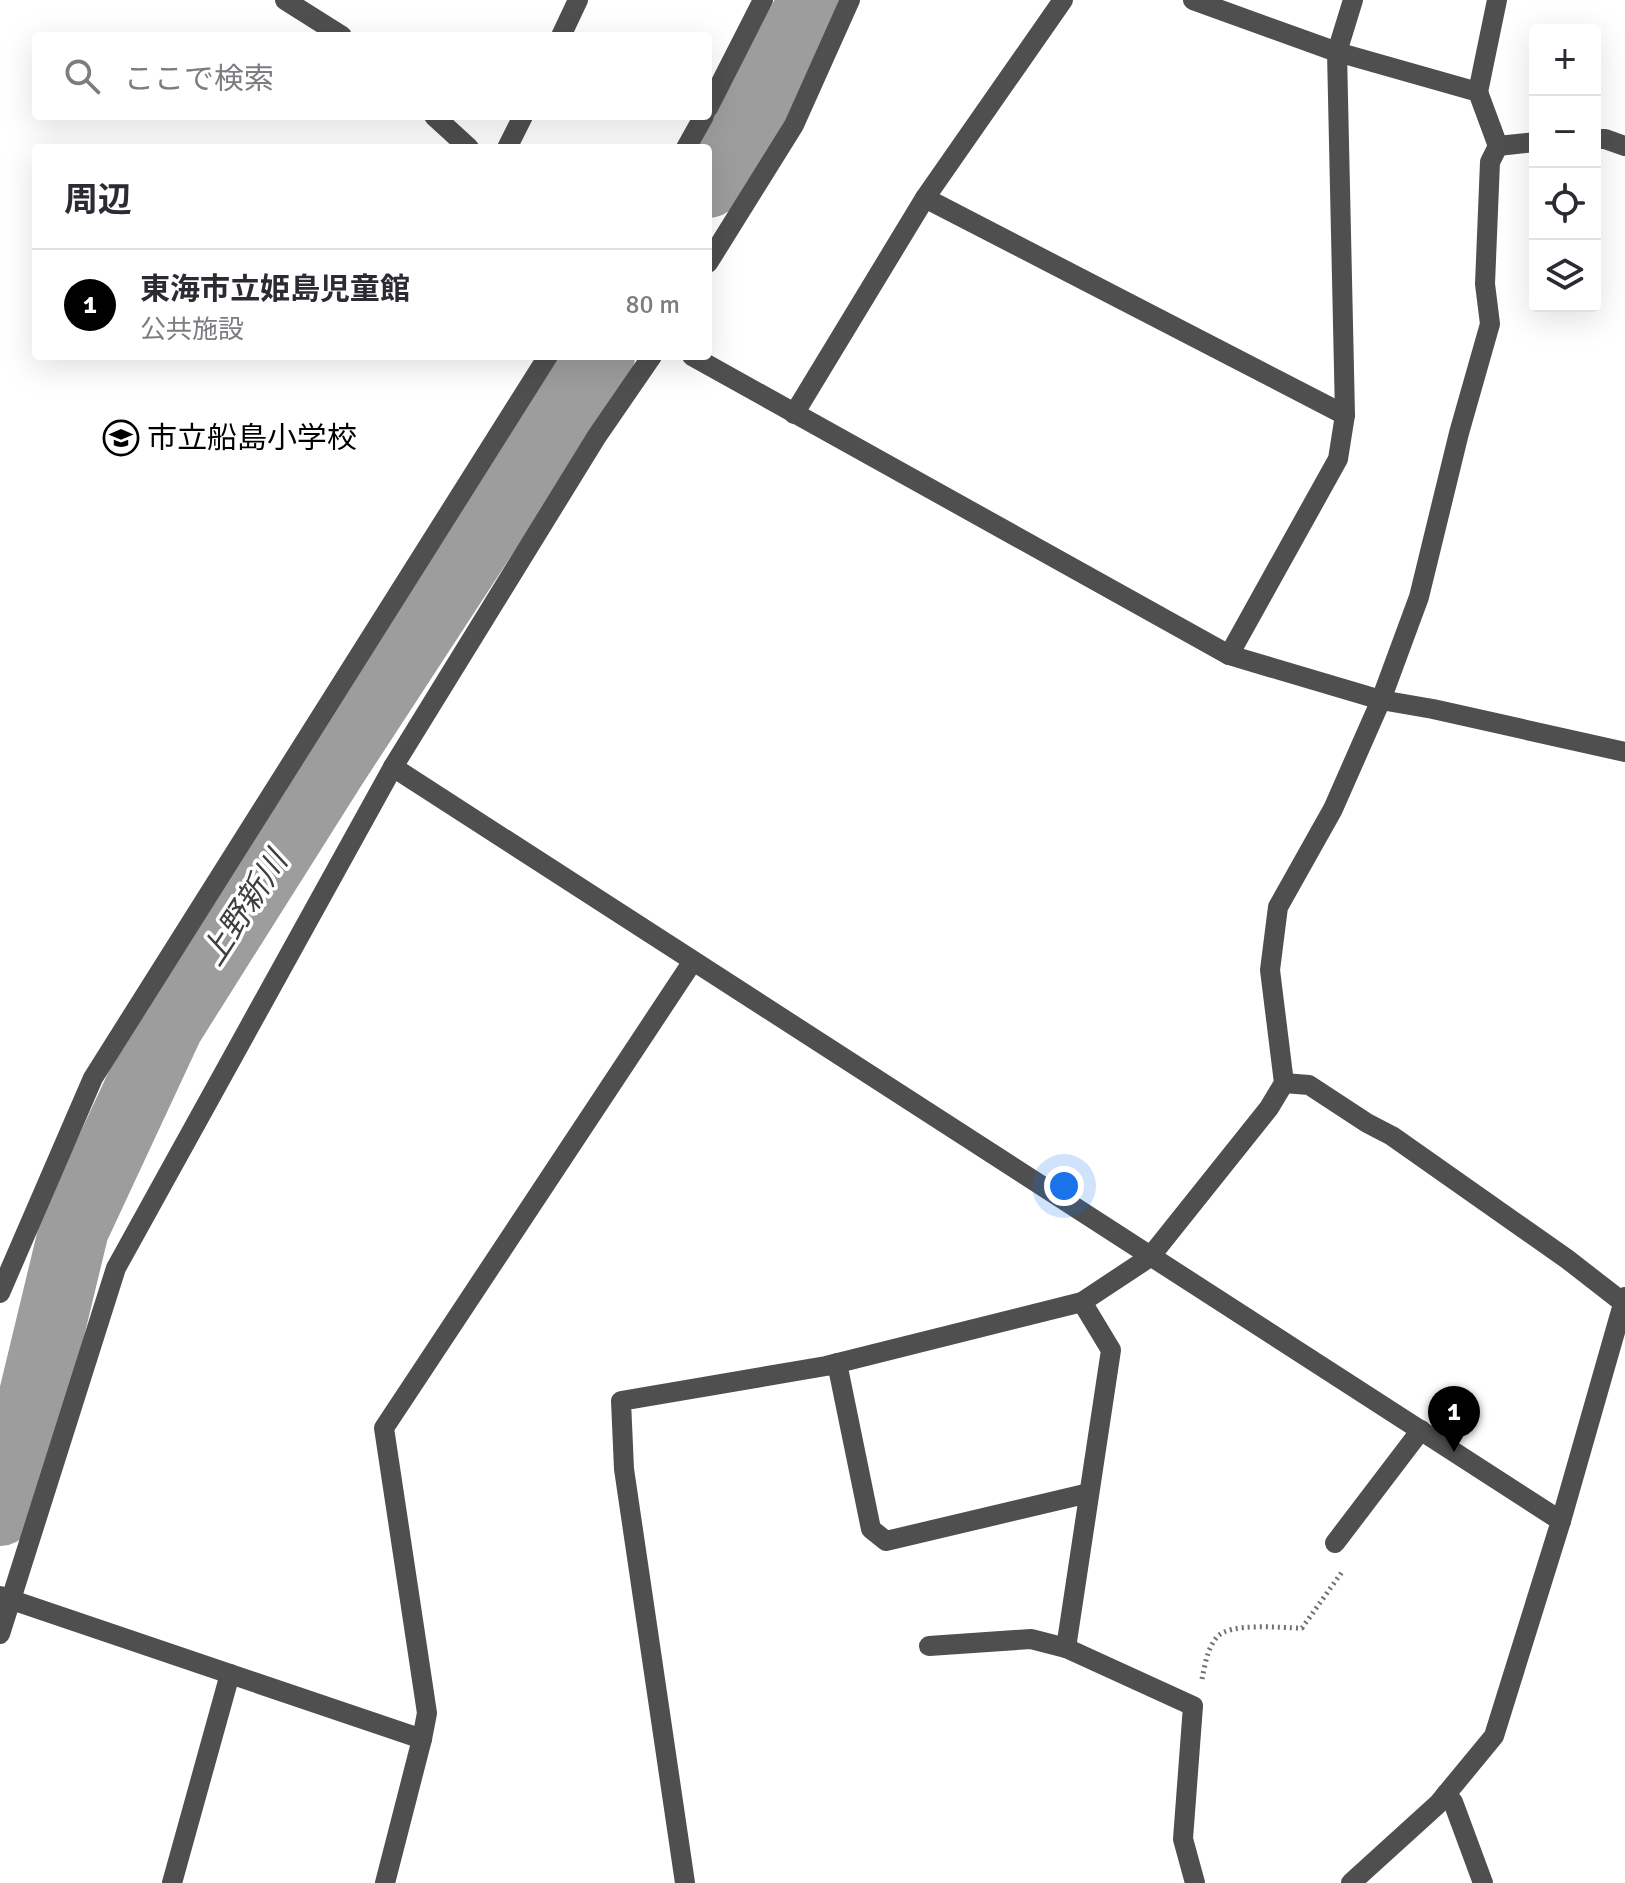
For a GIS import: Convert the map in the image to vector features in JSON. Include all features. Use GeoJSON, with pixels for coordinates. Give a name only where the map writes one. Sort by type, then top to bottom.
{"type":"FeatureCollection","features":[{"type":"Feature","properties":{"kind":"street"},"geometry":{"type":"LineString","coordinates":[[285,0],[336,32]]}},
{"type":"Feature","properties":{"kind":"street"},"geometry":{"type":"LineString","coordinates":[[563,32],[578,0]]}},
{"type":"Feature","properties":{"kind":"street"},"geometry":{"type":"LineString","coordinates":[[712,100],[763,0]]}},
{"type":"Feature","properties":{"kind":"street"},"geometry":{"type":"LineString","coordinates":[[712,257],[794,125],[850,0]]}},
{"type":"Feature","properties":{"kind":"street"},"geometry":{"type":"LineString","coordinates":[[794,414],[925,198],[1063,0]]}},
{"type":"Feature","properties":{"kind":"street"},"geometry":{"type":"LineString","coordinates":[[1193,0],[1337,52],[1478,92]]}},
{"type":"Feature","properties":{"kind":"street"},"geometry":{"type":"LineString","coordinates":[[1229,655],[1338,459],[1345,415],[1337,52],[1353,0]]}},
{"type":"Feature","properties":{"kind":"street"},"geometry":{"type":"LineString","coordinates":[[685,1883],[624,1469],[621,1401],[837,1363],[1082,1302],[1150,1257],[1269,1108],[1284,1083],[1270,970],[1278,907],[1333,809],[1381,700],[1419,597],[1459,433],[1490,324],[1485,284],[1490,162],[1498,146],[1478,92],[1497,0]]}},
{"type":"Feature","properties":{"kind":"street"},"geometry":{"type":"LineString","coordinates":[[438,120],[465,144]]}},
{"type":"Feature","properties":{"kind":"street"},"geometry":{"type":"LineString","coordinates":[[509,144],[521,120]]}},
{"type":"Feature","properties":{"kind":"street"},"geometry":{"type":"LineString","coordinates":[[688,144],[702,120]]}},
{"type":"Feature","properties":{"kind":"street"},"geometry":{"type":"LineString","coordinates":[[1601,139],[1625,146]]}},
{"type":"Feature","properties":{"kind":"street"},"geometry":{"type":"LineString","coordinates":[[1498,146],[1529,143]]}},
{"type":"Feature","properties":{"kind":"street"},"geometry":{"type":"LineString","coordinates":[[925,198],[1345,415]]}},
{"type":"Feature","properties":{"kind":"street"},"geometry":{"type":"LineString","coordinates":[[0,1293],[93,1078],[545,360]]}},
{"type":"Feature","properties":{"kind":"street"},"geometry":{"type":"LineString","coordinates":[[0,1634],[5,1597],[116,1268],[393,767],[597,436],[649,360]]}},
{"type":"Feature","properties":{"kind":"street"},"geometry":{"type":"LineString","coordinates":[[699,360],[1229,655],[1381,700],[1625,752]]}},
{"type":"Feature","properties":{"kind":"street"},"geometry":{"type":"LineString","coordinates":[[393,767],[1561,1521]]}},
{"type":"Feature","properties":{"kind":"street"},"geometry":{"type":"LineString","coordinates":[[385,1883],[427,1713],[384,1428],[693,961]]}},
{"type":"Feature","properties":{"kind":"street"},"geometry":{"type":"LineString","coordinates":[[1284,1083],[1309,1085],[1392,1136],[1625,1302],[1494,1736],[1446,1794],[1351,1883]]}},
{"type":"Feature","properties":{"kind":"street"},"geometry":{"type":"LineString","coordinates":[[1066,1648],[1111,1350],[1082,1302]]}},
{"type":"Feature","properties":{"kind":"street"},"geometry":{"type":"LineString","coordinates":[[837,1363],[871,1529],[886,1541],[1089,1493]]}},
{"type":"Feature","properties":{"kind":"street"},"geometry":{"type":"LineString","coordinates":[[1335,1543],[1421,1430]]}},
{"type":"Feature","properties":{"kind":"street"},"geometry":{"type":"LineString","coordinates":[[5,1597],[422,1739]]}},
{"type":"Feature","properties":{"kind":"street"},"geometry":{"type":"LineString","coordinates":[[929,1646],[1031,1639],[1066,1648],[1193,1706],[1183,1839],[1195,1883]]}},
{"type":"Feature","properties":{"kind":"street"},"geometry":{"type":"LineString","coordinates":[[172,1883],[230,1674]]}},
{"type":"Feature","properties":{"kind":"street"},"geometry":{"type":"LineString","coordinates":[[1446,1794],[1453,1802],[1483,1883]]}},
{"type":"Feature","properties":{"kind":"path"},"geometry":{"type":"LineString","coordinates":[[1193,1706],[1208,1652],[1216,1638],[1228,1628],[1302,1628],[1343,1571]]}},
{"type":"Feature","properties":{"kind":"waterway","name":"上野新川"},"geometry":{"type":"LineString","coordinates":[[712,177],[769,85],[814,0]]}},
{"type":"Feature","properties":{"kind":"waterway","name":"上野新川"},"geometry":{"type":"LineString","coordinates":[[0,1511],[25,1432],[74,1229],[169,1025],[331,768],[597,360]]}},
{"type":"Feature","properties":{"kind":"place","name":"市立船島小学校"},"geometry":{"type":"Point","coordinates":[121,438]}},
{"type":"Feature","properties":{"kind":"place","name":"東海市立姫島児童館"},"geometry":{"type":"Point","coordinates":[1454,1452]}}]}
